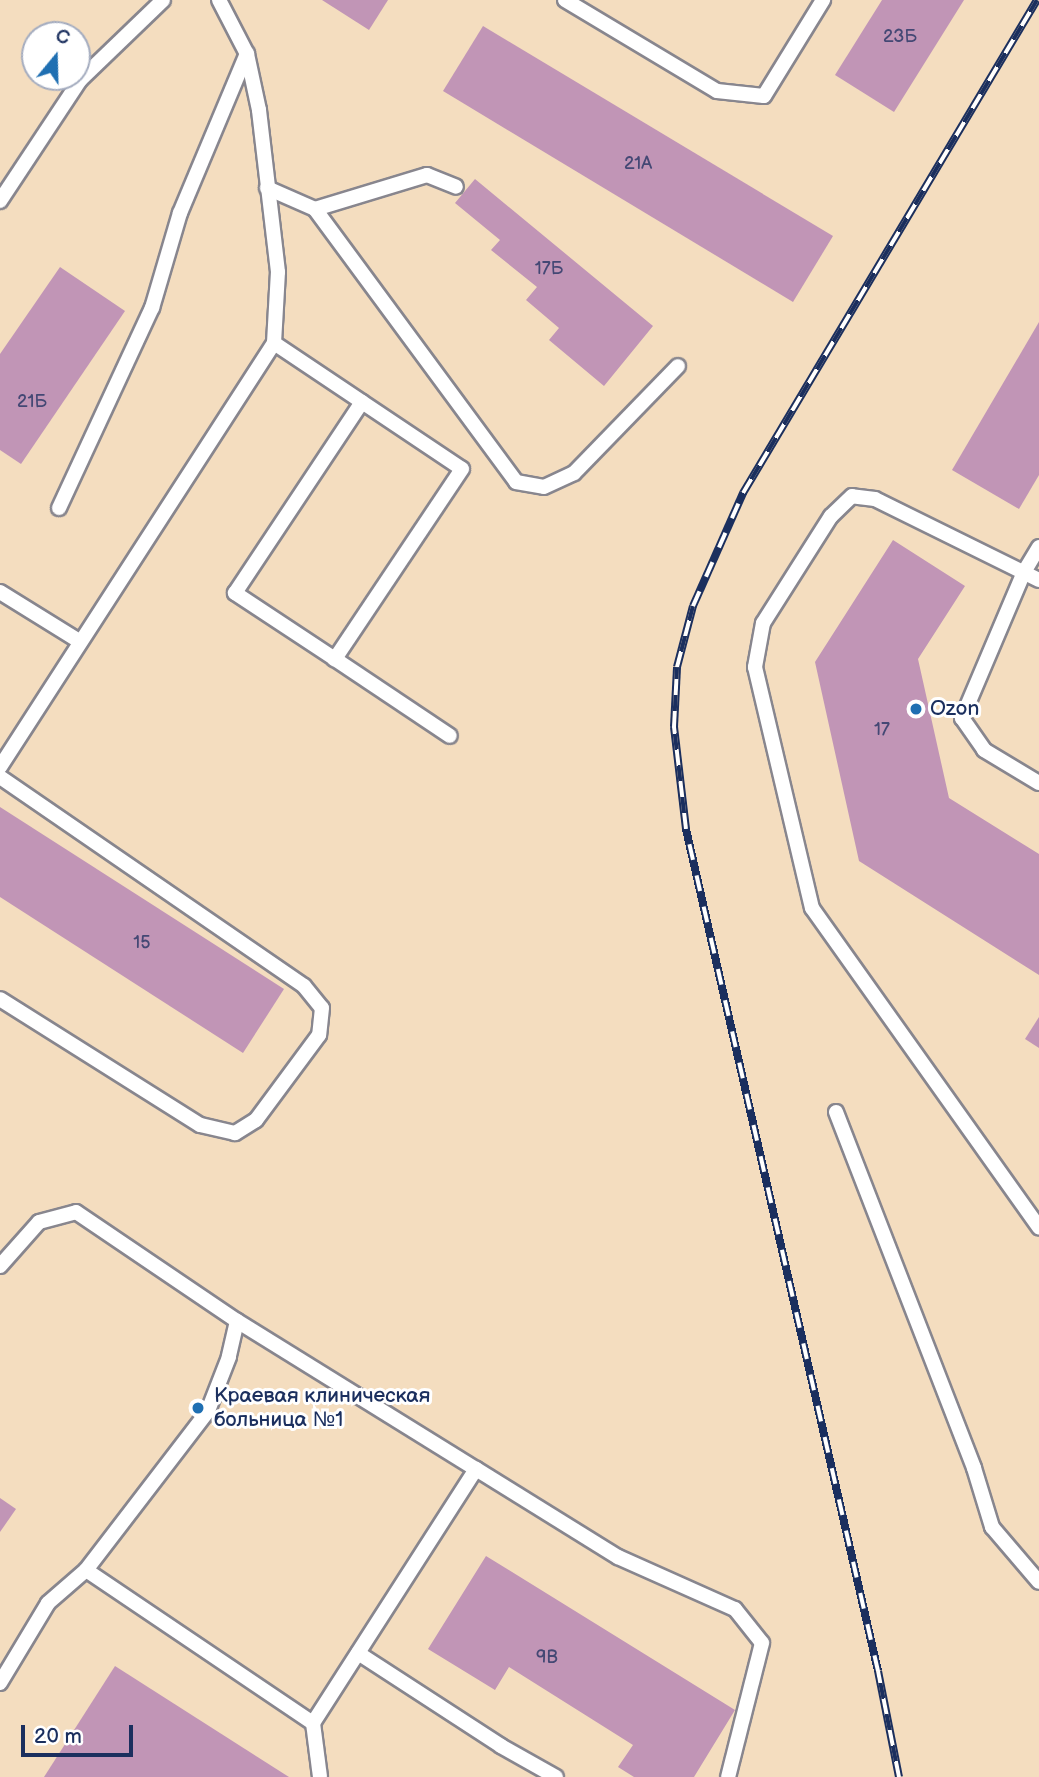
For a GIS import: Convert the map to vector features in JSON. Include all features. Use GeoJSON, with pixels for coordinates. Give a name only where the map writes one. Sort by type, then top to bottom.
{"type":"FeatureCollection","features":[{"type":"Feature","properties":{"kind":"lane"},"geometry":{"type":"LineString","coordinates":[[0,201],[80,80],[163,0]]}},
{"type":"Feature","properties":{"kind":"lane"},"geometry":{"type":"LineString","coordinates":[[0,767],[274,343],[278,272],[259,110],[247,54],[219,0]]}},
{"type":"Feature","properties":{"kind":"lane"},"geometry":{"type":"LineString","coordinates":[[565,0],[717,91],[764,96],[823,0]]}},
{"type":"Feature","properties":{"kind":"lane"},"geometry":{"type":"LineString","coordinates":[[59,508],[152,308],[180,214],[247,54]]}},
{"type":"Feature","properties":{"kind":"lane"},"geometry":{"type":"LineString","coordinates":[[315,209],[427,174],[456,187]]}},
{"type":"Feature","properties":{"kind":"lane"},"geometry":{"type":"LineString","coordinates":[[267,188],[315,209],[516,482],[544,488],[574,473],[678,366]]}},
{"type":"Feature","properties":{"kind":"lane"},"geometry":{"type":"LineString","coordinates":[[274,343],[462,469],[335,659]]}},
{"type":"Feature","properties":{"kind":"lane"},"geometry":{"type":"LineString","coordinates":[[362,402],[235,593],[450,736]]}},
{"type":"Feature","properties":{"kind":"lane"},"geometry":{"type":"LineString","coordinates":[[1039,580],[875,499],[852,496],[831,516],[763,623],[755,667],[812,908],[1039,1228]]}},
{"type":"Feature","properties":{"kind":"lane"},"geometry":{"type":"LineString","coordinates":[[1039,547],[1024,572],[962,718],[985,750],[1039,783]]}},
{"type":"Feature","properties":{"kind":"lane"},"geometry":{"type":"LineString","coordinates":[[0,592],[79,641]]}},
{"type":"Feature","properties":{"kind":"lane"},"geometry":{"type":"LineString","coordinates":[[0,777],[304,986],[322,1008],[319,1035],[256,1120],[235,1133],[200,1125],[0,999]]}},
{"type":"Feature","properties":{"kind":"lane"},"geometry":{"type":"LineString","coordinates":[[836,1112],[974,1468],[992,1527],[1039,1582]]}},
{"type":"Feature","properties":{"kind":"lane"},"geometry":{"type":"LineString","coordinates":[[0,1266],[39,1222],[76,1212],[237,1321],[618,1557],[735,1609],[762,1643],[728,1777]]}},
{"type":"Feature","properties":{"kind":"lane"},"geometry":{"type":"LineString","coordinates":[[0,1683],[48,1603],[86,1570],[208,1411],[229,1357],[237,1321]]}},
{"type":"Feature","properties":{"kind":"lane"},"geometry":{"type":"LineString","coordinates":[[320,1777],[313,1723],[476,1469]]}},
{"type":"Feature","properties":{"kind":"lane"},"geometry":{"type":"LineString","coordinates":[[86,1570],[313,1723]]}},
{"type":"Feature","properties":{"kind":"lane"},"geometry":{"type":"LineString","coordinates":[[358,1653],[500,1746],[556,1777]]}},
{"type":"Feature","properties":{"kind":"building"},"geometry":{"type":"Polygon","coordinates":[[[322,0],[388,0],[369,30],[322,0]]]}},
{"type":"Feature","properties":{"kind":"building"},"geometry":{"type":"Polygon","coordinates":[[[882,0],[964,0],[894,112],[835,75],[882,0]]]}},
{"type":"Feature","properties":{"kind":"building"},"geometry":{"type":"Polygon","coordinates":[[[483,26],[833,236],[793,302],[443,91],[483,26]]]}},
{"type":"Feature","properties":{"kind":"building"},"geometry":{"type":"Polygon","coordinates":[[[475,179],[653,326],[604,386],[549,340],[559,328],[526,300],[537,287],[491,250],[500,240],[455,203],[475,179]]]}},
{"type":"Feature","properties":{"kind":"building"},"geometry":{"type":"Polygon","coordinates":[[[60,267],[125,311],[21,464],[0,450],[0,354],[60,267]]]}},
{"type":"Feature","properties":{"kind":"building"},"geometry":{"type":"Polygon","coordinates":[[[1039,322],[1039,475],[1019,509],[952,470],[1039,322]]]}},
{"type":"Feature","properties":{"kind":"building"},"geometry":{"type":"Polygon","coordinates":[[[893,540],[965,586],[918,659],[949,798],[1039,854],[1039,975],[859,861],[815,662],[893,540]]]}},
{"type":"Feature","properties":{"kind":"building"},"geometry":{"type":"Polygon","coordinates":[[[0,807],[284,989],[243,1053],[0,897],[0,807]]]}},
{"type":"Feature","properties":{"kind":"building"},"geometry":{"type":"Polygon","coordinates":[[[1039,1017],[1039,1048],[1025,1039],[1039,1017]]]}},
{"type":"Feature","properties":{"kind":"building"},"geometry":{"type":"Polygon","coordinates":[[[0,1498],[16,1509],[0,1532],[0,1498]]]}},
{"type":"Feature","properties":{"kind":"building"},"geometry":{"type":"Polygon","coordinates":[[[486,1556],[735,1710],[694,1777],[634,1777],[618,1767],[633,1745],[509,1667],[495,1690],[428,1649],[486,1556]]]}},
{"type":"Feature","properties":{"kind":"building"},"geometry":{"type":"Polygon","coordinates":[[[115,1666],[289,1777],[44,1777],[115,1666]]]}},
{"type":"Feature","properties":{"kind":"railway"},"geometry":{"type":"LineString","coordinates":[[899,1777],[878,1671],[686,829],[674,727],[677,667],[693,606],[743,493],[1037,0]]}},
{"type":"Feature","properties":{"kind":"place","name":"Ozon"},"geometry":{"type":"Point","coordinates":[916,709]}},
{"type":"Feature","properties":{"kind":"place","name":"Краевая клиническая больница №1"},"geometry":{"type":"Point","coordinates":[198,1408]}}]}
